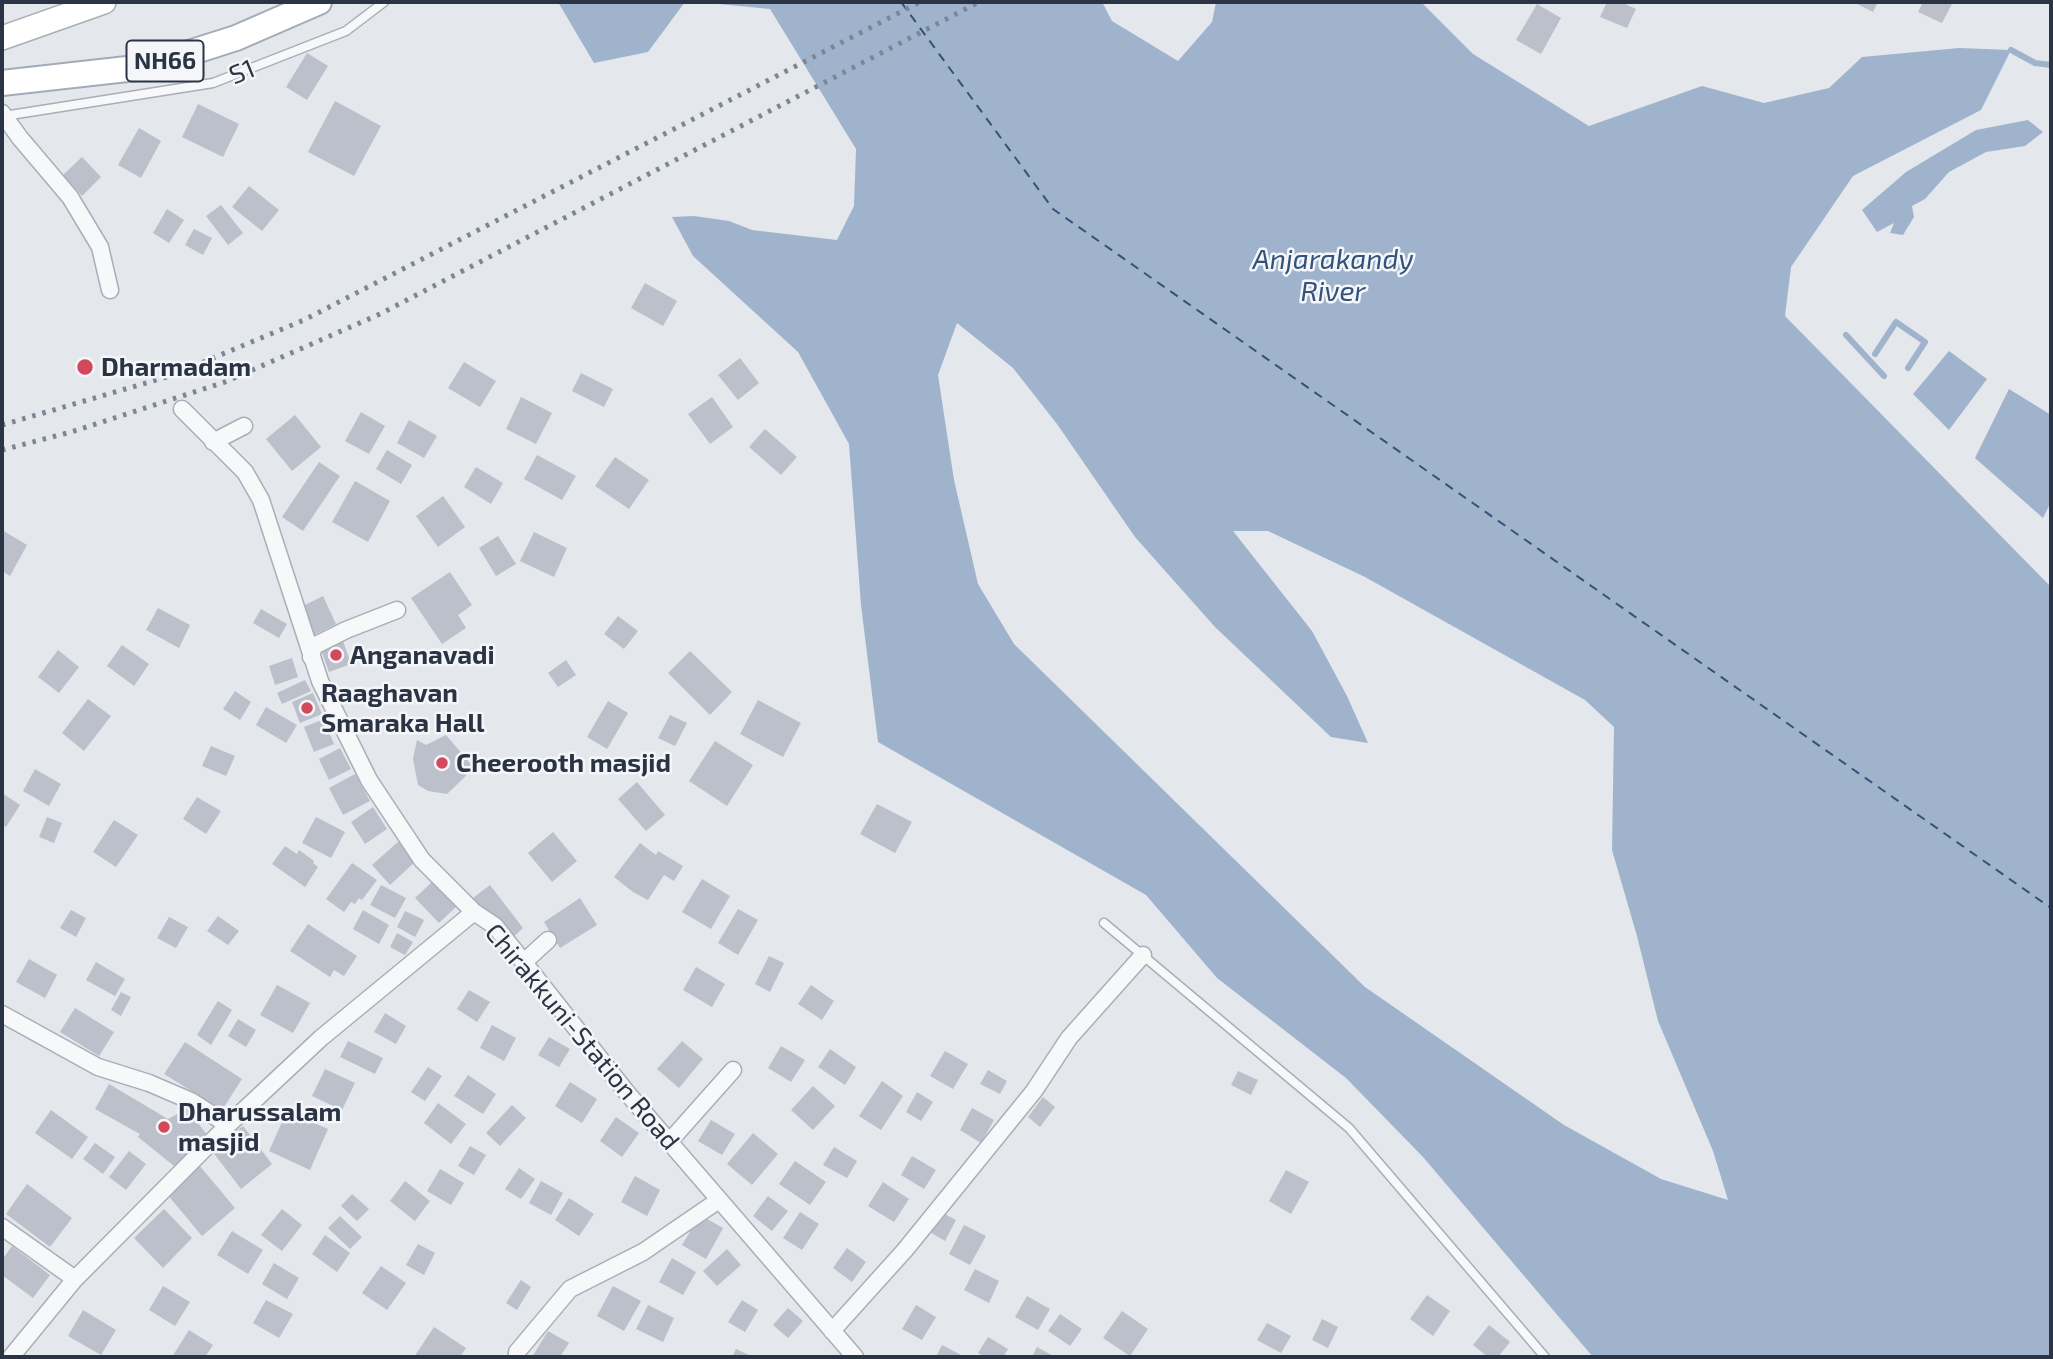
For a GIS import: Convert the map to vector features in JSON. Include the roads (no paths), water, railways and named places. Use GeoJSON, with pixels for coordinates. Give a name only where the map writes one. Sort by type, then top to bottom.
{"type":"FeatureCollection","features":[{"type":"Feature","properties":{"kind":"main road","name":"NH66"},"geometry":{"type":"LineString","coordinates":[[2,83],[145,67],[236,38],[318,2]]}},
{"type":"Feature","properties":{"kind":"street"},"geometry":{"type":"LineString","coordinates":[[2,38],[104,2]]}},
{"type":"Feature","properties":{"kind":"street"},"geometry":{"type":"LineString","coordinates":[[3,115],[70,197],[100,247],[110,290]]}},
{"type":"Feature","properties":{"kind":"street","name":"Chirakkuni-Station Road"},"geometry":{"type":"LineString","coordinates":[[182,409],[245,472],[261,500],[320,681],[377,791],[422,860],[474,912],[495,926],[575,1030],[719,1200],[754,1229],[855,1357]]}},
{"type":"Feature","properties":{"kind":"street"},"geometry":{"type":"LineString","coordinates":[[214,442],[244,426]]}},
{"type":"Feature","properties":{"kind":"street"},"geometry":{"type":"LineString","coordinates":[[312,657],[314,646],[397,610]]}},
{"type":"Feature","properties":{"kind":"street"},"geometry":{"type":"LineString","coordinates":[[11,1357],[75,1279],[228,1125],[321,1038],[474,912]]}},
{"type":"Feature","properties":{"kind":"street"},"geometry":{"type":"LineString","coordinates":[[524,962],[548,940]]}},
{"type":"Feature","properties":{"kind":"street"},"geometry":{"type":"LineString","coordinates":[[832,1331],[905,1250],[1034,1091],[1069,1038],[1143,955]]}},
{"type":"Feature","properties":{"kind":"street"},"geometry":{"type":"LineString","coordinates":[[2,1014],[98,1067],[149,1083],[191,1101],[228,1125]]}},
{"type":"Feature","properties":{"kind":"street"},"geometry":{"type":"LineString","coordinates":[[669,1142],[733,1070]]}},
{"type":"Feature","properties":{"kind":"street"},"geometry":{"type":"LineString","coordinates":[[517,1357],[517,1352],[570,1289],[643,1252],[719,1200]]}},
{"type":"Feature","properties":{"kind":"street"},"geometry":{"type":"LineString","coordinates":[[2,1227],[75,1279]]}},
{"type":"Feature","properties":{"kind":"lane","name":"S1"},"geometry":{"type":"LineString","coordinates":[[3,115],[213,83],[346,31],[384,2]]}},
{"type":"Feature","properties":{"kind":"lane"},"geometry":{"type":"LineString","coordinates":[[1104,923],[1349,1128],[1545,1357]]}},
{"type":"Feature","properties":{"kind":"water"},"geometry":{"type":"Polygon","coordinates":[[[558,2],[685,2],[648,52],[594,63],[558,2]]]}},
{"type":"Feature","properties":{"kind":"water","name":"Anjarakandy River"},"geometry":{"type":"Polygon","coordinates":[[[698,2],[1102,2],[1112,21],[1178,61],[1212,22],[1216,2],[1421,2],[1473,54],[1589,126],[1702,86],[1764,103],[1829,88],[1862,57],[1959,48],[2011,50],[1981,110],[1853,176],[1791,267],[1785,316],[2051,587],[2051,1357],[1593,1357],[1423,1157],[1346,1078],[1217,978],[1146,895],[878,742],[861,605],[849,444],[798,352],[693,256],[672,217],[694,216],[729,221],[752,230],[837,240],[854,206],[856,149],[770,9],[698,2]],[[957,323],[938,375],[954,480],[978,584],[1014,644],[1365,987],[1564,1125],[1661,1179],[1728,1200],[1713,1151],[1658,1021],[1612,850],[1614,727],[1585,700],[1365,577],[1268,531],[1233,531],[1312,631],[1347,696],[1368,743],[1331,737],[1215,627],[1135,537],[1057,424],[1013,368],[957,323]]]}},
{"type":"Feature","properties":{"kind":"water"},"geometry":{"type":"Polygon","coordinates":[[[2028,120],[2043,132],[2025,146],[1986,152],[1949,172],[1925,199],[1912,206],[1914,217],[1903,235],[1890,233],[1894,223],[1877,232],[1862,210],[1906,172],[1976,130],[2028,120]]]}},
{"type":"Feature","properties":{"kind":"water"},"geometry":{"type":"Polygon","coordinates":[[[1949,351],[1987,379],[1949,430],[1913,394],[1949,351]]]}},
{"type":"Feature","properties":{"kind":"water"},"geometry":{"type":"Polygon","coordinates":[[[2009,389],[2051,415],[2051,502],[2043,518],[1975,458],[2009,389]]]}},
{"type":"Feature","properties":{"kind":"waterway"},"geometry":{"type":"LineString","coordinates":[[2011,50],[2035,63],[2051,65]]}},
{"type":"Feature","properties":{"kind":"waterway"},"geometry":{"type":"LineString","coordinates":[[1875,354],[1896,322],[1925,342],[1908,368]]}},
{"type":"Feature","properties":{"kind":"waterway"},"geometry":{"type":"LineString","coordinates":[[1846,335],[1884,376]]}},
{"type":"Feature","properties":{"kind":"railway"},"geometry":{"type":"LineString","coordinates":[[2,425],[170,376],[304,320],[920,2]]}},
{"type":"Feature","properties":{"kind":"railway"},"geometry":{"type":"LineString","coordinates":[[2,450],[71,432],[225,382],[380,314],[979,2]]}},
{"type":"Feature","properties":{"kind":"place","name":"Dharmadam"},"geometry":{"type":"Point","coordinates":[85,367]}},
{"type":"Feature","properties":{"kind":"place","name":"Anganavadi"},"geometry":{"type":"Point","coordinates":[336,655]}},
{"type":"Feature","properties":{"kind":"place","name":"Raaghavan Smaraka Hall"},"geometry":{"type":"Point","coordinates":[307,708]}},
{"type":"Feature","properties":{"kind":"place","name":"Cheerooth masjid"},"geometry":{"type":"Point","coordinates":[442,763]}},
{"type":"Feature","properties":{"kind":"place","name":"Dharussalam masjid"},"geometry":{"type":"Point","coordinates":[164,1127]}}]}
